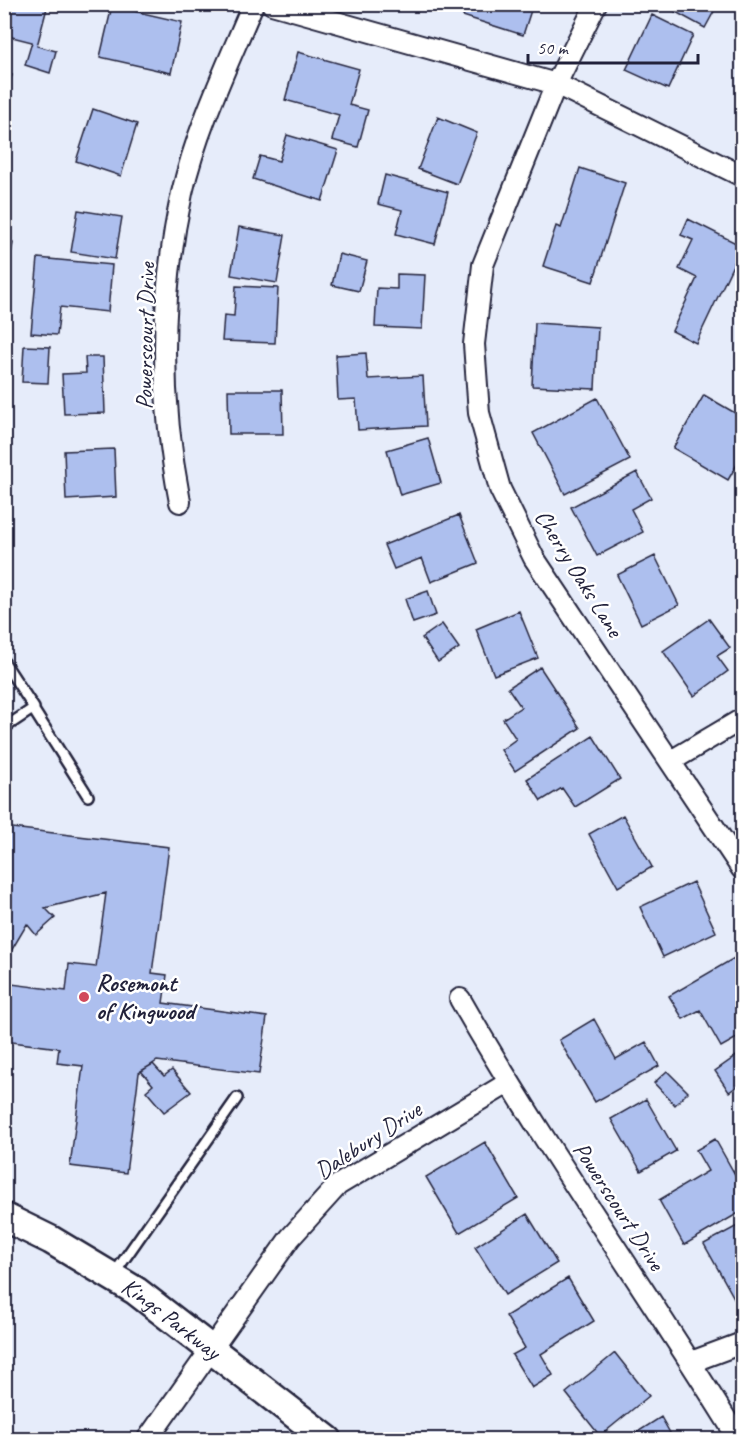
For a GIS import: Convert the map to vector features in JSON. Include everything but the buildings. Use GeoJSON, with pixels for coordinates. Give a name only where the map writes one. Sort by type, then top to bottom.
{"type":"FeatureCollection","features":[{"type":"Feature","properties":{"kind":"street","name":"Powerscourt Drive"},"geometry":{"type":"LineString","coordinates":[[180,502],[172,464],[165,341],[170,265],[183,192],[203,124],[253,4]]}},
{"type":"Feature","properties":{"kind":"street"},"geometry":{"type":"LineString","coordinates":[[272,4],[556,84],[742,176]]}},
{"type":"Feature","properties":{"kind":"street","name":"Cherry Oaks Lane"},"geometry":{"type":"LineString","coordinates":[[596,4],[580,30],[556,84],[483,265],[474,344],[479,413],[500,489],[534,558],[742,869]]}},
{"type":"Feature","properties":{"kind":"street"},"geometry":{"type":"LineString","coordinates":[[671,761],[742,719]]}},
{"type":"Feature","properties":{"kind":"street","name":"Powerscourt Drive"},"geometry":{"type":"LineString","coordinates":[[460,999],[508,1083],[691,1362],[739,1440]]}},
{"type":"Feature","properties":{"kind":"street","name":"Dalebury Drive"},"geometry":{"type":"LineString","coordinates":[[147,1440],[290,1238],[338,1185],[508,1083]]}},
{"type":"Feature","properties":{"kind":"street","name":"Kings Parkway"},"geometry":{"type":"LineString","coordinates":[[4,1217],[51,1240],[136,1291],[327,1440]]}},
{"type":"Feature","properties":{"kind":"street"},"geometry":{"type":"LineString","coordinates":[[691,1362],[742,1343]]}},
{"type":"Feature","properties":{"kind":"lane"},"geometry":{"type":"LineString","coordinates":[[4,662],[88,796]]}},
{"type":"Feature","properties":{"kind":"lane"},"geometry":{"type":"LineString","coordinates":[[4,728],[33,709]]}},
{"type":"Feature","properties":{"kind":"lane"},"geometry":{"type":"LineString","coordinates":[[112,1276],[237,1098]]}},
{"type":"Feature","properties":{"kind":"place","name":"Rosemont of Kingwood"},"geometry":{"type":"Point","coordinates":[84,997]}}]}
